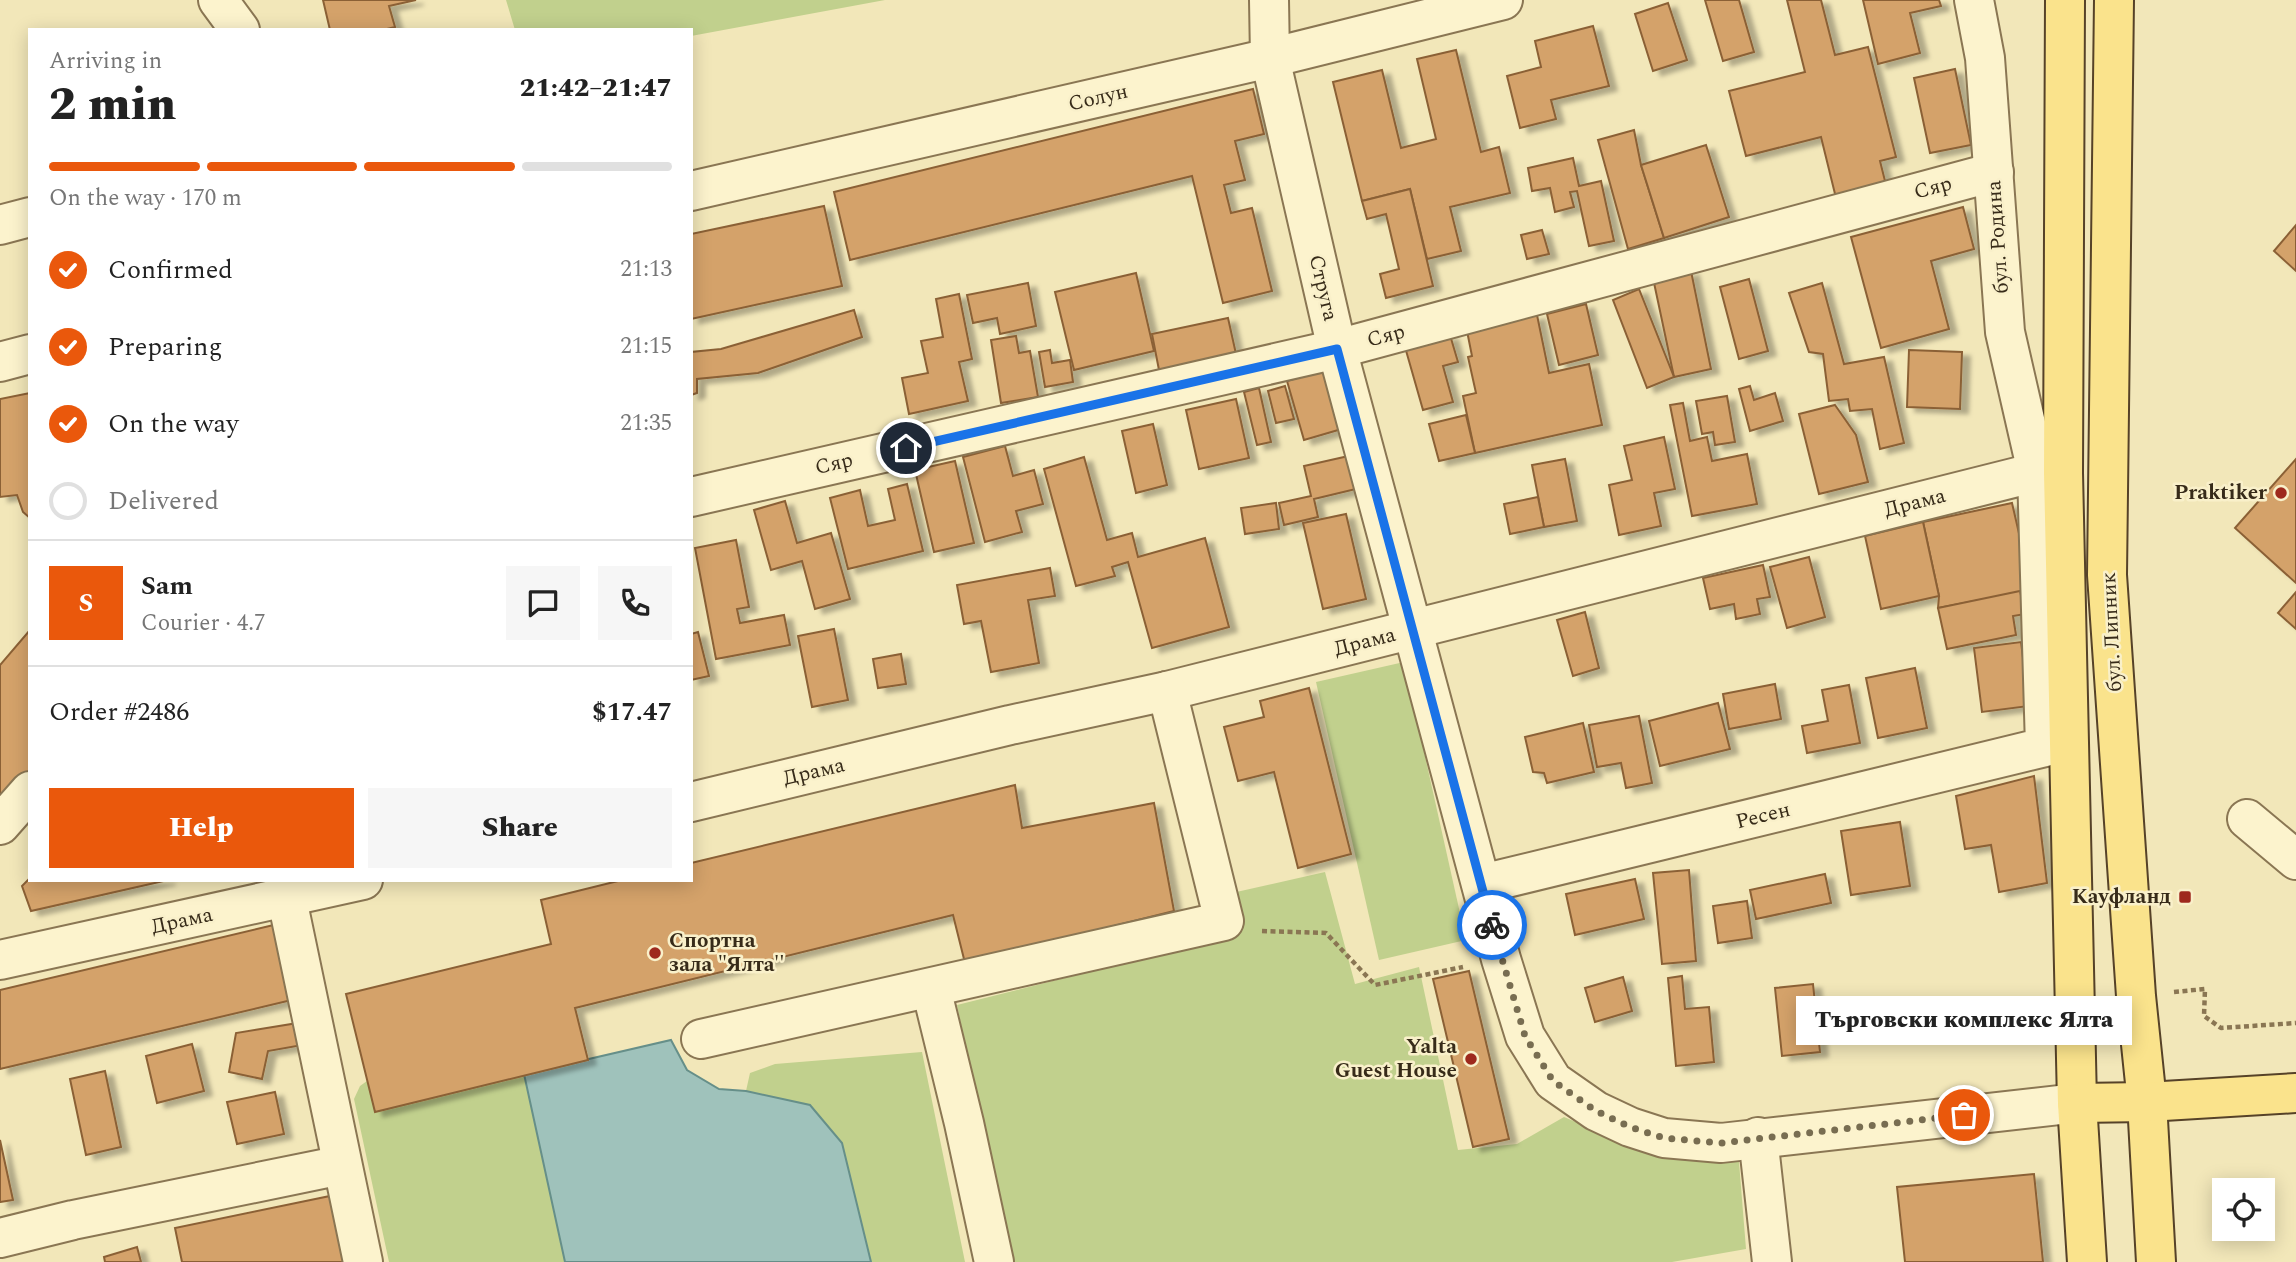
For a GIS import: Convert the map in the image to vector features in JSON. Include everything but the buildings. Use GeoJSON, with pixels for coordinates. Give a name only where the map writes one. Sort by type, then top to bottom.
{"type":"FeatureCollection","features":[{"type":"Feature","properties":{"kind":"main road","name":"бул. Липник"},"geometry":{"type":"LineString","coordinates":[[2065,0],[2063,472],[2077,1103],[2087,1262]]}},
{"type":"Feature","properties":{"kind":"main road","name":"бул. Липник"},"geometry":{"type":"LineString","coordinates":[[2113,0],[2108,575],[2136,996],[2147,1102],[2156,1262]]}},
{"type":"Feature","properties":{"kind":"main road"},"geometry":{"type":"LineString","coordinates":[[2077,1103],[2147,1102],[2296,1093]]}},
{"type":"Feature","properties":{"kind":"street"},"geometry":{"type":"LineString","coordinates":[[218,0],[239,28]]}},
{"type":"Feature","properties":{"kind":"street","name":"Струга"},"geometry":{"type":"LineString","coordinates":[[1269,0],[1270,58],[1337,349],[1501,959],[1525,1036],[1553,1081],[1596,1111],[1630,1127],[1664,1138],[1721,1143],[2077,1103]]}},
{"type":"Feature","properties":{"kind":"street","name":"Солун"},"geometry":{"type":"LineString","coordinates":[[693,191],[1270,58],[1503,0]]}},
{"type":"Feature","properties":{"kind":"street","name":"бул. Родина"},"geometry":{"type":"LineString","coordinates":[[1974,0],[1985,58],[2005,332],[2037,472],[2045,747]]}},
{"type":"Feature","properties":{"kind":"street","name":"Сяр"},"geometry":{"type":"LineString","coordinates":[[693,497],[1337,349],[1994,172]]}},
{"type":"Feature","properties":{"kind":"street"},"geometry":{"type":"LineString","coordinates":[[0,225],[28,218]]}},
{"type":"Feature","properties":{"kind":"street"},"geometry":{"type":"LineString","coordinates":[[0,362],[28,355]]}},
{"type":"Feature","properties":{"kind":"street","name":"Драма"},"geometry":{"type":"LineString","coordinates":[[693,802],[1010,725],[1167,691],[2037,472]]}},
{"type":"Feature","properties":{"kind":"street"},"geometry":{"type":"LineString","coordinates":[[701,1039],[1224,921],[1167,691]]}},
{"type":"Feature","properties":{"kind":"street","name":"Ресен"},"geometry":{"type":"LineString","coordinates":[[1482,884],[2045,747]]}},
{"type":"Feature","properties":{"kind":"street"},"geometry":{"type":"LineString","coordinates":[[0,825],[28,793]]}},
{"type":"Feature","properties":{"kind":"street"},"geometry":{"type":"LineString","coordinates":[[2247,819],[2296,860]]}},
{"type":"Feature","properties":{"kind":"street","name":"Драма"},"geometry":{"type":"LineString","coordinates":[[0,960],[355,882]]}},
{"type":"Feature","properties":{"kind":"street"},"geometry":{"type":"LineString","coordinates":[[287,898],[363,1262]]}},
{"type":"Feature","properties":{"kind":"street"},"geometry":{"type":"LineString","coordinates":[[930,988],[964,1123],[994,1262]]}},
{"type":"Feature","properties":{"kind":"street"},"geometry":{"type":"LineString","coordinates":[[1758,1137],[1772,1262]]}},
{"type":"Feature","properties":{"kind":"street"},"geometry":{"type":"LineString","coordinates":[[0,1238],[73,1220],[342,1165]]}},
{"type":"Feature","properties":{"kind":"path"},"geometry":{"type":"LineString","coordinates":[[1261,931],[1326,933],[1375,985],[1424,976]]}},
{"type":"Feature","properties":{"kind":"path"},"geometry":{"type":"LineString","coordinates":[[2136,996],[2205,989],[2204,1016],[2221,1028],[2296,1023]]}},
{"type":"Feature","properties":{"kind":"green space"},"geometry":{"type":"Polygon","coordinates":[[[506,0],[885,0],[693,36],[693,28],[514,28],[506,0]]]}},
{"type":"Feature","properties":{"kind":"green space"},"geometry":{"type":"Polygon","coordinates":[[[1404,662],[1466,940],[1379,960],[1316,682],[1404,662]]]}},
{"type":"Feature","properties":{"kind":"green space"},"geometry":{"type":"Polygon","coordinates":[[[1325,872],[1355,984],[1419,967],[1458,1150],[1517,1144],[1564,1117],[1654,1155],[1739,1162],[1746,1249],[1672,1262],[1009,1262],[957,1005],[1232,936],[1223,895],[1325,872]]]}},
{"type":"Feature","properties":{"kind":"green space"},"geometry":{"type":"Polygon","coordinates":[[[922,1052],[965,1262],[871,1262],[842,1143],[810,1105],[746,1091],[750,1073],[775,1064],[922,1052]]]}},
{"type":"Feature","properties":{"kind":"green space"},"geometry":{"type":"Polygon","coordinates":[[[524,1074],[565,1262],[389,1262],[354,1099],[360,1086],[367,1081],[375,1112],[524,1074]]]}},
{"type":"Feature","properties":{"kind":"water"},"geometry":{"type":"Polygon","coordinates":[[[671,1040],[687,1070],[719,1089],[746,1091],[810,1105],[842,1143],[871,1262],[565,1262],[524,1074],[671,1040]]]}},
{"type":"Feature","properties":{"kind":"way so far"},"geometry":{"type":"LineString","coordinates":[[1492,925],[1525,1036],[1553,1081],[1596,1111],[1630,1127],[1664,1138],[1721,1143],[1964,1115]]}},
{"type":"Feature","properties":{"kind":"place","name":"Praktiker"},"geometry":{"type":"Point","coordinates":[2281,493]}},
{"type":"Feature","properties":{"kind":"place","name":"Кауфланд"},"geometry":{"type":"Point","coordinates":[2185,897]}},
{"type":"Feature","properties":{"kind":"place","name":"Спортна зала \"Ялта''"},"geometry":{"type":"Point","coordinates":[655,953]}},
{"type":"Feature","properties":{"kind":"place","name":"Yalta Guest House"},"geometry":{"type":"Point","coordinates":[1471,1059]}},
{"type":"Feature","properties":{"kind":"place","name":"Търговски комплекс Ялта"},"geometry":{"type":"Point","coordinates":[1964,1115]}},
{"type":"Feature","properties":{"kind":"route"},"geometry":{"type":"LineString","coordinates":[[906,448],[1337,349],[1492,925]]}}]}
